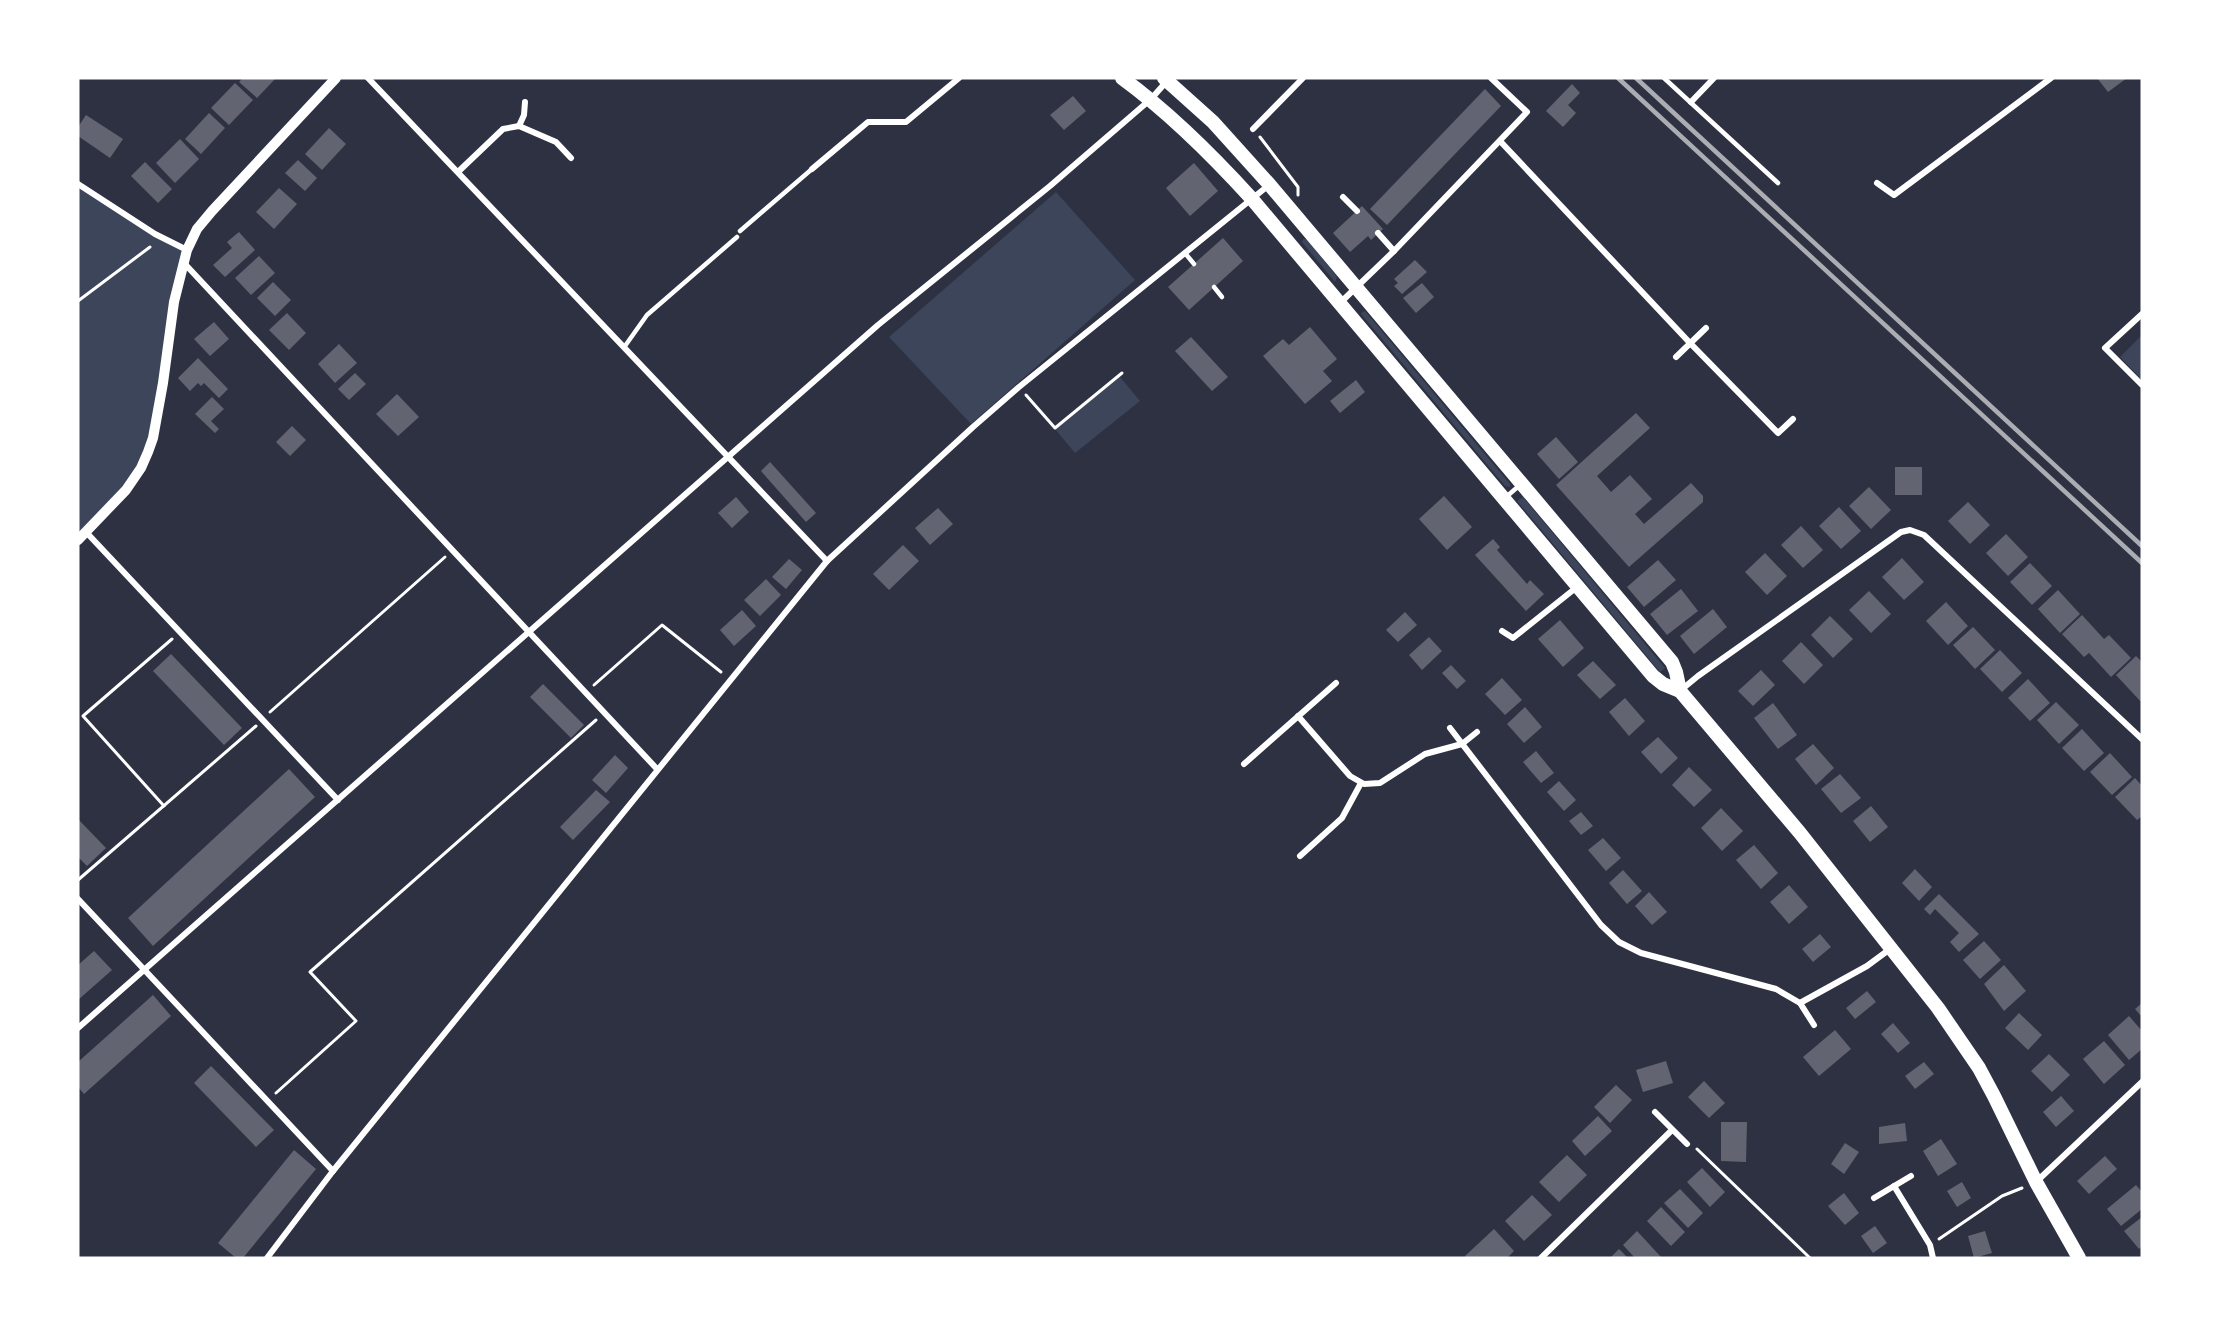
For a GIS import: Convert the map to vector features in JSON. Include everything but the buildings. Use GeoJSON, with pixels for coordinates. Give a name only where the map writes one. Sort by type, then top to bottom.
{"type":"FeatureCollection","features":[{"type":"Feature","properties":{"kind":"highway"},"geometry":{"type":"LineString","coordinates":[[1122,78],[1151,99],[1212,154],[1653,676],[1663,684],[1680,691],[1800,833],[1938,1008],[1979,1068],[2036,1182],[2079,1258]]}},
{"type":"Feature","properties":{"kind":"highway"},"geometry":{"type":"LineString","coordinates":[[1166,79],[1213,122],[1269,184],[1672,662],[1680,691]]}},
{"type":"Feature","properties":{"kind":"street"},"geometry":{"type":"LineString","coordinates":[[336,78],[197,230],[187,250],[174,302],[155,427],[148,452],[141,468],[126,490],[82,536],[180,631],[338,800]]}},
{"type":"Feature","properties":{"kind":"street"},"geometry":{"type":"LineString","coordinates":[[368,78],[459,171],[827,561]]}},
{"type":"Feature","properties":{"kind":"street"},"geometry":{"type":"LineString","coordinates":[[812,169],[868,122],[906,122],[959,78]]}},
{"type":"Feature","properties":{"kind":"street"},"geometry":{"type":"LineString","coordinates":[[1253,129],[1303,78]]}},
{"type":"Feature","properties":{"kind":"street"},"geometry":{"type":"LineString","coordinates":[[1340,303],[1394,251],[1527,112],[1491,78]]}},
{"type":"Feature","properties":{"kind":"street"},"geometry":{"type":"LineString","coordinates":[[1691,102],[1714,78]]}},
{"type":"Feature","properties":{"kind":"street"},"geometry":{"type":"LineString","coordinates":[[1877,183],[1894,195],[2051,78]]}},
{"type":"Feature","properties":{"kind":"street"},"geometry":{"type":"LineString","coordinates":[[78,1028],[878,325],[1050,186],[1151,99],[1166,79]]}},
{"type":"Feature","properties":{"kind":"street"},"geometry":{"type":"LineString","coordinates":[[519,126],[524,116],[525,102]]}},
{"type":"Feature","properties":{"kind":"street"},"geometry":{"type":"LineString","coordinates":[[459,171],[503,129],[519,126],[556,142],[571,158]]}},
{"type":"Feature","properties":{"kind":"street"},"geometry":{"type":"LineString","coordinates":[[1500,141],[1690,344],[1778,433],[1793,419]]}},
{"type":"Feature","properties":{"kind":"street"},"geometry":{"type":"LineString","coordinates":[[78,184],[155,234],[187,250]]}},
{"type":"Feature","properties":{"kind":"street"},"geometry":{"type":"LineString","coordinates":[[267,1258],[333,1171],[827,561],[1019,387],[1269,184]]}},
{"type":"Feature","properties":{"kind":"street"},"geometry":{"type":"LineString","coordinates":[[1343,197],[1357,211]]}},
{"type":"Feature","properties":{"kind":"street"},"geometry":{"type":"LineString","coordinates":[[1378,234],[1394,251]]}},
{"type":"Feature","properties":{"kind":"street"},"geometry":{"type":"LineString","coordinates":[[183,263],[657,769]]}},
{"type":"Feature","properties":{"kind":"street"},"geometry":{"type":"LineString","coordinates":[[2142,314],[2105,348],[2142,385]]}},
{"type":"Feature","properties":{"kind":"street"},"geometry":{"type":"LineString","coordinates":[[1676,357],[1706,328]]}},
{"type":"Feature","properties":{"kind":"street"},"geometry":{"type":"LineString","coordinates":[[1680,691],[1901,532],[1910,530],[1924,535],[2142,738]]}},
{"type":"Feature","properties":{"kind":"street"},"geometry":{"type":"LineString","coordinates":[[1502,631],[1513,638],[1577,587]]}},
{"type":"Feature","properties":{"kind":"street"},"geometry":{"type":"LineString","coordinates":[[1244,764],[1336,683]]}},
{"type":"Feature","properties":{"kind":"street"},"geometry":{"type":"LineString","coordinates":[[1298,716],[1350,776],[1361,783],[1372,785],[1380,783],[1425,754],[1462,744],[1477,732]]}},
{"type":"Feature","properties":{"kind":"street"},"geometry":{"type":"LineString","coordinates":[[1450,729],[1600,925],[1619,942],[1641,953],[1776,989],[1800,1003],[1814,1025]]}},
{"type":"Feature","properties":{"kind":"street"},"geometry":{"type":"LineString","coordinates":[[1300,856],[1342,818],[1361,783]]}},
{"type":"Feature","properties":{"kind":"street"},"geometry":{"type":"LineString","coordinates":[[78,899],[333,1171]]}},
{"type":"Feature","properties":{"kind":"street"},"geometry":{"type":"LineString","coordinates":[[1800,1003],[1867,966],[1890,949]]}},
{"type":"Feature","properties":{"kind":"street"},"geometry":{"type":"LineString","coordinates":[[2036,1182],[2142,1082]]}},
{"type":"Feature","properties":{"kind":"street"},"geometry":{"type":"LineString","coordinates":[[1655,1112],[1686,1144]]}},
{"type":"Feature","properties":{"kind":"street"},"geometry":{"type":"LineString","coordinates":[[1541,1258],[1672,1130]]}},
{"type":"Feature","properties":{"kind":"street"},"geometry":{"type":"LineString","coordinates":[[1874,1198],[1911,1176]]}},
{"type":"Feature","properties":{"kind":"street"},"geometry":{"type":"LineString","coordinates":[[1894,1186],[1930,1245],[1933,1258]]}},
{"type":"Feature","properties":{"kind":"lane"},"geometry":{"type":"LineString","coordinates":[[1664,78],[1778,183]]}},
{"type":"Feature","properties":{"kind":"lane"},"geometry":{"type":"LineString","coordinates":[[740,231],[812,169]]}},
{"type":"Feature","properties":{"kind":"lane"},"geometry":{"type":"LineString","coordinates":[[625,346],[647,315],[736,237]]}},
{"type":"Feature","properties":{"kind":"lane"},"geometry":{"type":"LineString","coordinates":[[1185,254],[1194,264]]}},
{"type":"Feature","properties":{"kind":"lane"},"geometry":{"type":"LineString","coordinates":[[1214,287],[1222,297]]}},
{"type":"Feature","properties":{"kind":"lane"},"geometry":{"type":"LineString","coordinates":[[1504,500],[1522,484]]}},
{"type":"Feature","properties":{"kind":"path"},"geometry":{"type":"LineString","coordinates":[[1253,129],[1298,187],[1298,195]]}},
{"type":"Feature","properties":{"kind":"path"},"geometry":{"type":"LineString","coordinates":[[78,301],[150,247]]}},
{"type":"Feature","properties":{"kind":"path"},"geometry":{"type":"LineString","coordinates":[[1019,387],[1055,428],[1122,373]]}},
{"type":"Feature","properties":{"kind":"path"},"geometry":{"type":"LineString","coordinates":[[78,880],[453,550]]}},
{"type":"Feature","properties":{"kind":"path"},"geometry":{"type":"LineString","coordinates":[[586,692],[662,625],[731,679]]}},
{"type":"Feature","properties":{"kind":"path"},"geometry":{"type":"LineString","coordinates":[[164,806],[83,716],[180,631]]}},
{"type":"Feature","properties":{"kind":"path"},"geometry":{"type":"LineString","coordinates":[[267,1101],[356,1022],[310,972],[604,712]]}},
{"type":"Feature","properties":{"kind":"path"},"geometry":{"type":"LineString","coordinates":[[1686,1144],[1694,1147],[1810,1258]]}},
{"type":"Feature","properties":{"kind":"path"},"geometry":{"type":"LineString","coordinates":[[1930,1245],[2002,1196],[2036,1182]]}},
{"type":"Feature","properties":{"kind":"shaded area"},"geometry":{"type":"Polygon","coordinates":[[[78,184],[155,234],[187,250],[163,383],[141,468],[78,540],[78,184]]]}},
{"type":"Feature","properties":{"kind":"shaded area"},"geometry":{"type":"Polygon","coordinates":[[[1056,192],[1135,280],[971,424],[889,337],[1056,192]]]}},
{"type":"Feature","properties":{"kind":"shaded area"},"geometry":{"type":"Polygon","coordinates":[[[1303,239],[1307,239],[1337,277],[1335,282],[1302,242],[1303,239]]]}},
{"type":"Feature","properties":{"kind":"shaded area"},"geometry":{"type":"Polygon","coordinates":[[[1365,311],[1510,484],[1510,487],[1505,486],[1361,314],[1365,311]]]}},
{"type":"Feature","properties":{"kind":"shaded area"},"geometry":{"type":"Polygon","coordinates":[[[2142,335],[2142,380],[2120,357],[2142,335]]]}},
{"type":"Feature","properties":{"kind":"shaded area"},"geometry":{"type":"Polygon","coordinates":[[[1120,377],[1140,401],[1075,453],[1055,429],[1120,377]]]}},
{"type":"Feature","properties":{"kind":"shaded area"},"geometry":{"type":"Polygon","coordinates":[[[1523,497],[1665,668],[1660,672],[1517,501],[1523,497]]]}},
{"type":"Feature","properties":{"kind":"railway"},"geometry":{"type":"LineString","coordinates":[[1618,78],[2142,563]]}},
{"type":"Feature","properties":{"kind":"railway"},"geometry":{"type":"LineString","coordinates":[[1636,78],[2142,546]]}}]}
